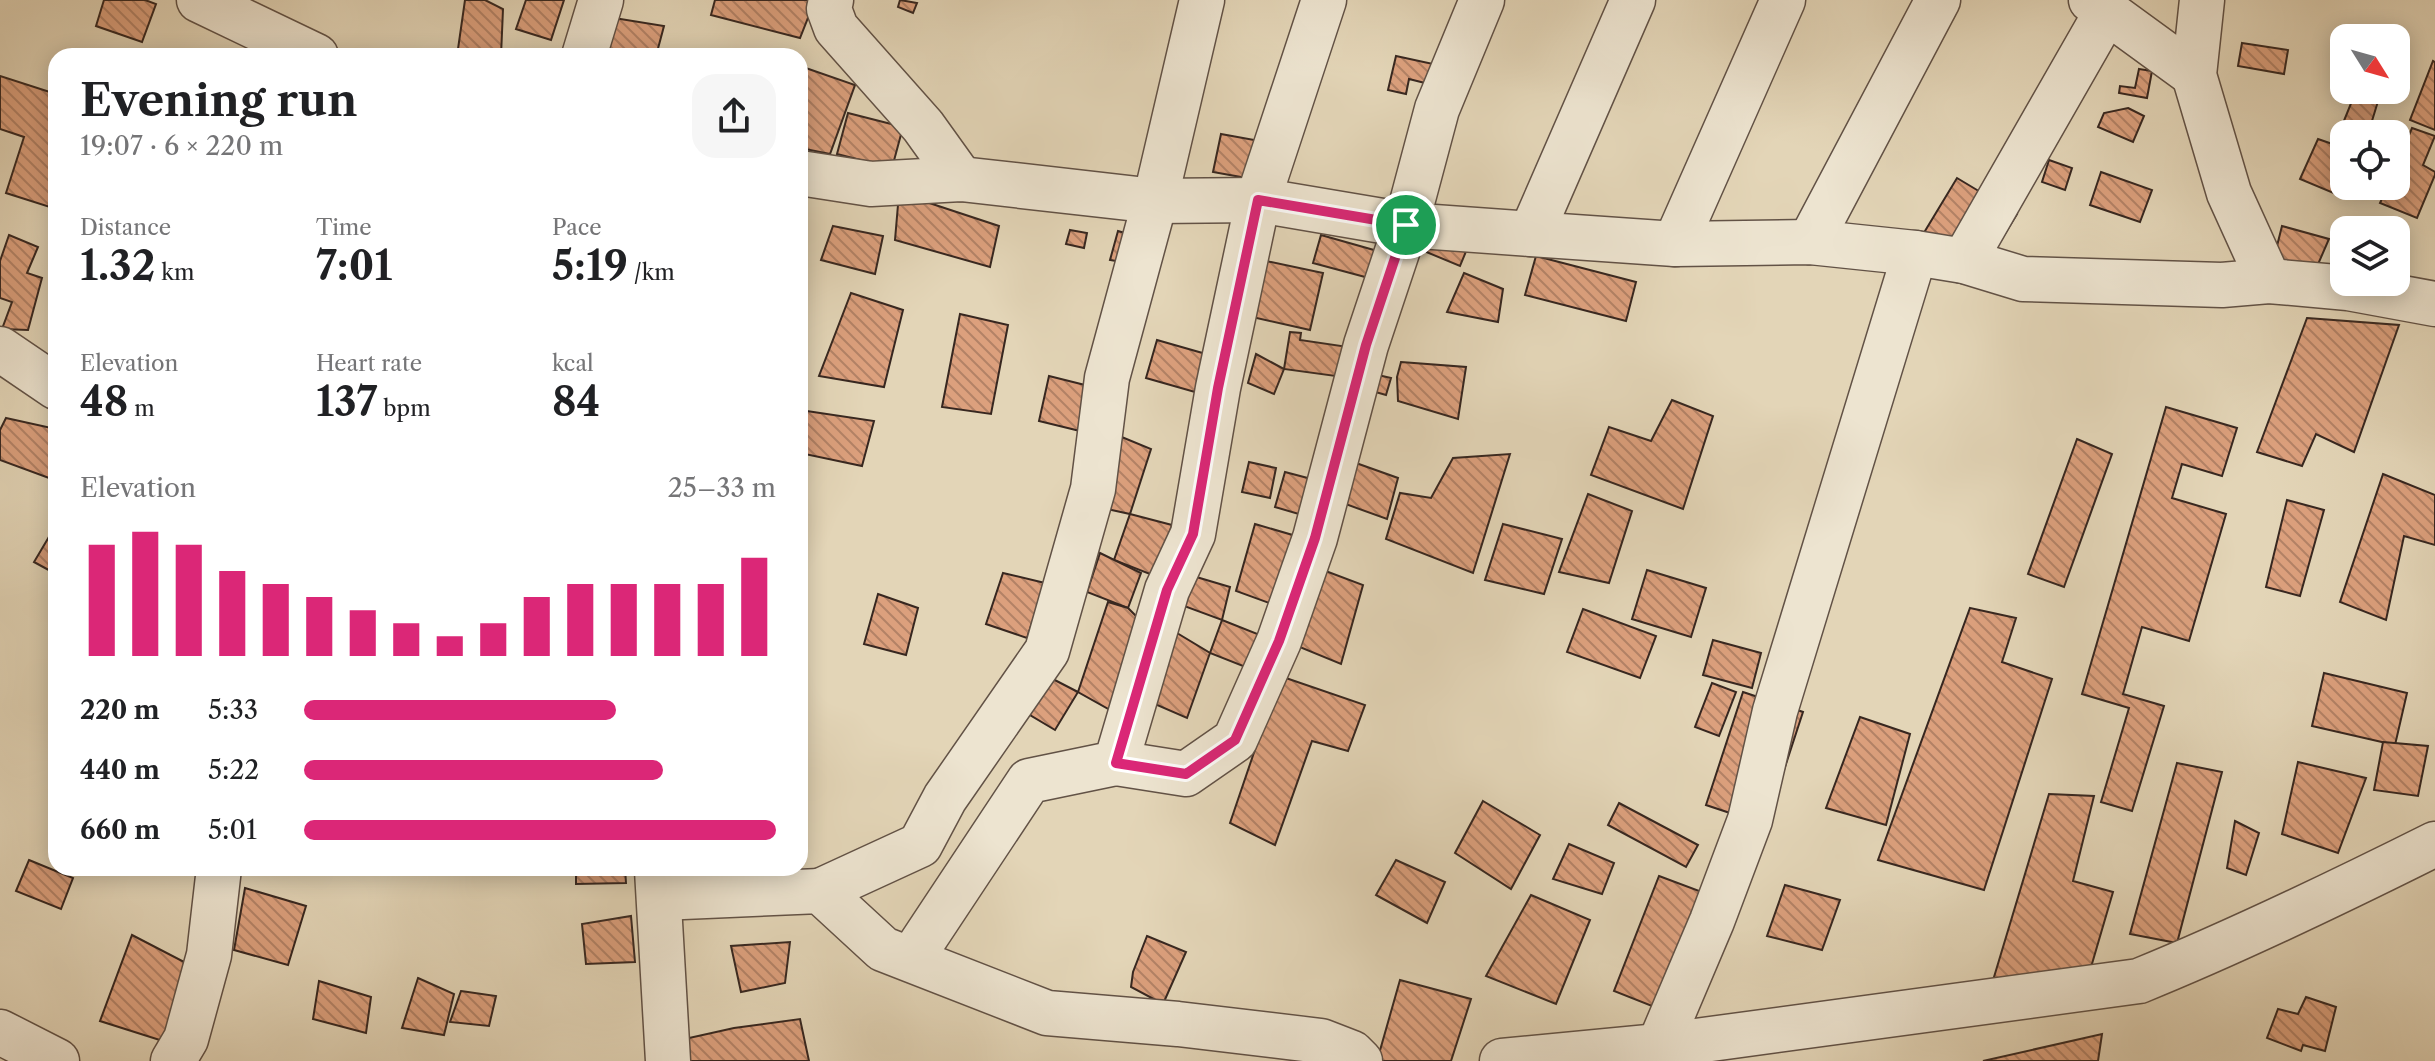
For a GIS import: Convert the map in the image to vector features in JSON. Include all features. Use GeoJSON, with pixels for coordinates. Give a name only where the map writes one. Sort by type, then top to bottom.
{"type":"FeatureCollection","features":[{"type":"Feature","properties":{"kind":"street"},"geometry":{"type":"LineString","coordinates":[[199,0],[299,48]]}},
{"type":"Feature","properties":{"kind":"street"},"geometry":{"type":"LineString","coordinates":[[586,48],[601,0]]}},
{"type":"Feature","properties":{"kind":"street"},"geometry":{"type":"LineString","coordinates":[[831,0],[829,9],[836,28],[923,126],[961,179]]}},
{"type":"Feature","properties":{"kind":"street"},"geometry":{"type":"LineString","coordinates":[[668,1061],[658,883],[820,891],[920,845],[945,798],[1047,651],[1093,489],[1107,378],[1155,201],[1202,0]]}},
{"type":"Feature","properties":{"kind":"street"},"geometry":{"type":"LineString","coordinates":[[1116,763],[1167,590],[1193,534],[1218,388],[1258,200],[1324,0]]}},
{"type":"Feature","properties":{"kind":"street"},"geometry":{"type":"LineString","coordinates":[[911,959],[1029,781],[1116,763],[1186,774],[1235,740],[1279,641],[1315,538],[1366,345],[1406,225],[1437,109],[1482,0]]}},
{"type":"Feature","properties":{"kind":"street"},"geometry":{"type":"LineString","coordinates":[[1531,234],[1633,0]]}},
{"type":"Feature","properties":{"kind":"street"},"geometry":{"type":"LineString","coordinates":[[1675,244],[1783,0]]}},
{"type":"Feature","properties":{"kind":"street"},"geometry":{"type":"LineString","coordinates":[[1810,242],[1938,0]]}},
{"type":"Feature","properties":{"kind":"street"},"geometry":{"type":"LineString","coordinates":[[2202,0],[2194,75],[2229,193],[2269,281]]}},
{"type":"Feature","properties":{"kind":"street"},"geometry":{"type":"LineString","coordinates":[[1964,261],[2099,6],[2194,75]]}},
{"type":"Feature","properties":{"kind":"street"},"geometry":{"type":"LineString","coordinates":[[808,174],[871,184],[961,179],[1155,201],[1258,200],[1406,225],[1675,244],[1810,242],[1964,261],[2023,279],[2222,285],[2269,281],[2348,288],[2435,304]]}},
{"type":"Feature","properties":{"kind":"street"},"geometry":{"type":"LineString","coordinates":[[1659,1046],[1712,921],[1750,820],[1775,711],[1915,253]]}},
{"type":"Feature","properties":{"kind":"street"},"geometry":{"type":"LineString","coordinates":[[0,349],[48,382]]}},
{"type":"Feature","properties":{"kind":"street"},"geometry":{"type":"LineString","coordinates":[[1502,1061],[1659,1046],[2139,981],[2313,904],[2435,844]]}},
{"type":"Feature","properties":{"kind":"street"},"geometry":{"type":"LineString","coordinates":[[173,1061],[186,1039],[209,955],[218,876]]}},
{"type":"Feature","properties":{"kind":"street"},"geometry":{"type":"LineString","coordinates":[[820,891],[883,949],[1047,1013],[1321,1041],[1352,1053],[1360,1061]]}},
{"type":"Feature","properties":{"kind":"street"},"geometry":{"type":"LineString","coordinates":[[0,1032],[57,1061]]}},
{"type":"Feature","properties":{"kind":"building"},"geometry":{"type":"Polygon","coordinates":[[[104,0],[145,0],[156,4],[142,42],[96,26],[104,0]]]}},
{"type":"Feature","properties":{"kind":"building"},"geometry":{"type":"Polygon","coordinates":[[[465,0],[485,0],[503,9],[501,48],[458,48],[465,0]]]}},
{"type":"Feature","properties":{"kind":"building"},"geometry":{"type":"Polygon","coordinates":[[[526,0],[564,0],[551,40],[516,29],[526,0]]]}},
{"type":"Feature","properties":{"kind":"building"},"geometry":{"type":"Polygon","coordinates":[[[715,0],[815,0],[800,38],[711,15],[715,0]]]}},
{"type":"Feature","properties":{"kind":"building"},"geometry":{"type":"Polygon","coordinates":[[[900,0],[917,3],[913,13],[898,7],[900,0]]]}},
{"type":"Feature","properties":{"kind":"building"},"geometry":{"type":"Polygon","coordinates":[[[608,17],[664,26],[658,48],[599,48],[608,17]]]}},
{"type":"Feature","properties":{"kind":"building"},"geometry":{"type":"Polygon","coordinates":[[[2242,43],[2288,50],[2284,74],[2238,66],[2242,43]]]}},
{"type":"Feature","properties":{"kind":"building"},"geometry":{"type":"Polygon","coordinates":[[[1396,56],[1433,64],[1429,84],[1409,79],[1406,94],[1388,90],[1396,56]]]}},
{"type":"Feature","properties":{"kind":"building"},"geometry":{"type":"Polygon","coordinates":[[[2433,61],[2435,130],[2410,120],[2433,61]]]}},
{"type":"Feature","properties":{"kind":"building"},"geometry":{"type":"Polygon","coordinates":[[[808,69],[855,85],[830,154],[808,150],[808,69]]]}},
{"type":"Feature","properties":{"kind":"building"},"geometry":{"type":"Polygon","coordinates":[[[2139,69],[2152,71],[2147,98],[2119,93],[2120,86],[2135,88],[2139,69]]]}},
{"type":"Feature","properties":{"kind":"building"},"geometry":{"type":"Polygon","coordinates":[[[0,76],[48,91],[48,206],[6,193],[24,137],[0,129],[0,76]]]}},
{"type":"Feature","properties":{"kind":"building"},"geometry":{"type":"Polygon","coordinates":[[[2351,104],[2377,104],[2372,120],[2344,120],[2351,104]]]}},
{"type":"Feature","properties":{"kind":"building"},"geometry":{"type":"Polygon","coordinates":[[[2128,108],[2144,116],[2133,142],[2098,127],[2104,113],[2128,108]]]}},
{"type":"Feature","properties":{"kind":"building"},"geometry":{"type":"Polygon","coordinates":[[[848,113],[903,127],[892,168],[837,154],[848,113]]]}},
{"type":"Feature","properties":{"kind":"building"},"geometry":{"type":"Polygon","coordinates":[[[2412,128],[2435,136],[2423,165],[2435,175],[2417,218],[2380,203],[2381,200],[2410,200],[2412,128]]]}},
{"type":"Feature","properties":{"kind":"building"},"geometry":{"type":"Polygon","coordinates":[[[1221,134],[1281,145],[1274,183],[1213,172],[1221,134]]]}},
{"type":"Feature","properties":{"kind":"building"},"geometry":{"type":"Polygon","coordinates":[[[2318,139],[2330,143],[2330,192],[2300,179],[2318,139]]]}},
{"type":"Feature","properties":{"kind":"building"},"geometry":{"type":"Polygon","coordinates":[[[2049,160],[2072,168],[2065,190],[2042,182],[2049,160]]]}},
{"type":"Feature","properties":{"kind":"building"},"geometry":{"type":"Polygon","coordinates":[[[2101,172],[2152,190],[2140,222],[2090,205],[2101,172]]]}},
{"type":"Feature","properties":{"kind":"building"},"geometry":{"type":"Polygon","coordinates":[[[1957,178],[2017,214],[1998,245],[1922,236],[1957,178]]]}},
{"type":"Feature","properties":{"kind":"building"},"geometry":{"type":"Polygon","coordinates":[[[899,193],[999,226],[990,267],[895,240],[899,193]]]}},
{"type":"Feature","properties":{"kind":"building"},"geometry":{"type":"Polygon","coordinates":[[[833,226],[883,236],[875,274],[821,260],[833,226]]]}},
{"type":"Feature","properties":{"kind":"building"},"geometry":{"type":"Polygon","coordinates":[[[2282,226],[2329,239],[2312,278],[2271,270],[2282,226]]]}},
{"type":"Feature","properties":{"kind":"building"},"geometry":{"type":"Polygon","coordinates":[[[1070,230],[1087,233],[1084,248],[1066,244],[1070,230]]]}},
{"type":"Feature","properties":{"kind":"building"},"geometry":{"type":"Polygon","coordinates":[[[1118,231],[1135,236],[1128,263],[1110,260],[1118,231]]]}},
{"type":"Feature","properties":{"kind":"building"},"geometry":{"type":"Polygon","coordinates":[[[9,235],[38,247],[27,273],[42,278],[28,330],[2,329],[12,302],[0,298],[0,261],[9,235]]]}},
{"type":"Feature","properties":{"kind":"building"},"geometry":{"type":"Polygon","coordinates":[[[1321,235],[1388,254],[1380,281],[1313,263],[1321,235]]]}},
{"type":"Feature","properties":{"kind":"building"},"geometry":{"type":"Polygon","coordinates":[[[1412,246],[1467,249],[1460,266],[1412,246]]]}},
{"type":"Feature","properties":{"kind":"building"},"geometry":{"type":"Polygon","coordinates":[[[1536,256],[1636,282],[1626,321],[1525,295],[1536,256]]]}},
{"type":"Feature","properties":{"kind":"building"},"geometry":{"type":"Polygon","coordinates":[[[1252,258],[1323,273],[1310,330],[1239,314],[1252,258]]]}},
{"type":"Feature","properties":{"kind":"building"},"geometry":{"type":"Polygon","coordinates":[[[1464,273],[1503,289],[1498,322],[1447,312],[1464,273]]]}},
{"type":"Feature","properties":{"kind":"building"},"geometry":{"type":"Polygon","coordinates":[[[851,293],[903,310],[884,387],[819,376],[851,293]]]}},
{"type":"Feature","properties":{"kind":"building"},"geometry":{"type":"Polygon","coordinates":[[[960,314],[1008,325],[991,414],[942,407],[960,314]]]}},
{"type":"Feature","properties":{"kind":"building"},"geometry":{"type":"Polygon","coordinates":[[[2307,318],[2399,325],[2354,452],[2316,434],[2302,466],[2257,452],[2307,318]]]}},
{"type":"Feature","properties":{"kind":"building"},"geometry":{"type":"Polygon","coordinates":[[[1290,332],[1301,333],[1300,340],[1355,348],[1350,378],[1284,369],[1290,332]]]}},
{"type":"Feature","properties":{"kind":"building"},"geometry":{"type":"Polygon","coordinates":[[[1157,340],[1213,356],[1202,394],[1146,378],[1157,340]]]}},
{"type":"Feature","properties":{"kind":"building"},"geometry":{"type":"Polygon","coordinates":[[[1256,354],[1284,369],[1274,394],[1248,383],[1256,354]]]}},
{"type":"Feature","properties":{"kind":"building"},"geometry":{"type":"Polygon","coordinates":[[[1401,362],[1466,367],[1458,419],[1398,401],[1397,377],[1401,362]]]}},
{"type":"Feature","properties":{"kind":"building"},"geometry":{"type":"Polygon","coordinates":[[[1378,375],[1391,378],[1386,395],[1365,389],[1378,375]]]}},
{"type":"Feature","properties":{"kind":"building"},"geometry":{"type":"Polygon","coordinates":[[[1049,376],[1093,387],[1080,431],[1039,421],[1049,376]]]}},
{"type":"Feature","properties":{"kind":"building"},"geometry":{"type":"Polygon","coordinates":[[[1672,400],[1713,416],[1683,509],[1591,475],[1609,427],[1651,441],[1672,400]]]}},
{"type":"Feature","properties":{"kind":"building"},"geometry":{"type":"Polygon","coordinates":[[[2166,407],[2237,428],[2222,476],[2182,464],[2172,498],[2226,514],[2189,641],[2142,627],[2123,694],[2164,706],[2132,811],[2101,802],[2129,708],[2082,694],[2166,407]]]}},
{"type":"Feature","properties":{"kind":"building"},"geometry":{"type":"Polygon","coordinates":[[[808,411],[874,421],[862,466],[808,455],[808,411]]]}},
{"type":"Feature","properties":{"kind":"building"},"geometry":{"type":"Polygon","coordinates":[[[6,418],[48,427],[48,478],[0,460],[0,430],[6,418]]]}},
{"type":"Feature","properties":{"kind":"building"},"geometry":{"type":"Polygon","coordinates":[[[1112,433],[1151,449],[1130,514],[1098,507],[1112,433]]]}},
{"type":"Feature","properties":{"kind":"building"},"geometry":{"type":"Polygon","coordinates":[[[2077,439],[2112,454],[2064,587],[2028,574],[2077,439]]]}},
{"type":"Feature","properties":{"kind":"building"},"geometry":{"type":"Polygon","coordinates":[[[1510,454],[1473,573],[1386,539],[1400,493],[1431,498],[1453,458],[1510,454]]]}},
{"type":"Feature","properties":{"kind":"building"},"geometry":{"type":"Polygon","coordinates":[[[1249,462],[1276,468],[1270,498],[1242,492],[1249,462]]]}},
{"type":"Feature","properties":{"kind":"building"},"geometry":{"type":"Polygon","coordinates":[[[1356,463],[1398,478],[1387,519],[1340,502],[1356,463]]]}},
{"type":"Feature","properties":{"kind":"building"},"geometry":{"type":"Polygon","coordinates":[[[1285,472],[1319,481],[1309,517],[1275,507],[1285,472]]]}},
{"type":"Feature","properties":{"kind":"building"},"geometry":{"type":"Polygon","coordinates":[[[2383,474],[2435,495],[2435,545],[2404,536],[2386,620],[2340,602],[2383,474]]]}},
{"type":"Feature","properties":{"kind":"building"},"geometry":{"type":"Polygon","coordinates":[[[1588,494],[1632,511],[1609,583],[1559,572],[1588,494]]]}},
{"type":"Feature","properties":{"kind":"building"},"geometry":{"type":"Polygon","coordinates":[[[2287,500],[2324,510],[2300,596],[2266,587],[2287,500]]]}},
{"type":"Feature","properties":{"kind":"building"},"geometry":{"type":"Polygon","coordinates":[[[1130,514],[1172,525],[1155,576],[1114,560],[1130,514]]]}},
{"type":"Feature","properties":{"kind":"building"},"geometry":{"type":"Polygon","coordinates":[[[1255,524],[1296,536],[1272,604],[1236,591],[1255,524]]]}},
{"type":"Feature","properties":{"kind":"building"},"geometry":{"type":"Polygon","coordinates":[[[1503,524],[1562,539],[1544,594],[1485,580],[1503,524]]]}},
{"type":"Feature","properties":{"kind":"building"},"geometry":{"type":"Polygon","coordinates":[[[48,538],[48,570],[34,562],[48,538]]]}},
{"type":"Feature","properties":{"kind":"building"},"geometry":{"type":"Polygon","coordinates":[[[1100,553],[1141,573],[1128,608],[1087,592],[1100,553]]]}},
{"type":"Feature","properties":{"kind":"building"},"geometry":{"type":"Polygon","coordinates":[[[1315,567],[1363,585],[1341,664],[1285,641],[1315,567]]]}},
{"type":"Feature","properties":{"kind":"building"},"geometry":{"type":"Polygon","coordinates":[[[1647,570],[1706,588],[1691,637],[1632,619],[1647,570]]]}},
{"type":"Feature","properties":{"kind":"building"},"geometry":{"type":"Polygon","coordinates":[[[1003,573],[1045,583],[1027,638],[986,624],[1003,573]]]}},
{"type":"Feature","properties":{"kind":"building"},"geometry":{"type":"Polygon","coordinates":[[[1193,576],[1230,587],[1222,620],[1184,606],[1193,576]]]}},
{"type":"Feature","properties":{"kind":"building"},"geometry":{"type":"Polygon","coordinates":[[[878,594],[918,608],[906,655],[864,644],[878,594]]]}},
{"type":"Feature","properties":{"kind":"building"},"geometry":{"type":"Polygon","coordinates":[[[1108,602],[1128,608],[1142,622],[1112,711],[1078,692],[1108,602]]]}},
{"type":"Feature","properties":{"kind":"building"},"geometry":{"type":"Polygon","coordinates":[[[1970,608],[2016,618],[2002,662],[2052,679],[1984,890],[1878,860],[1970,608]]]}},
{"type":"Feature","properties":{"kind":"building"},"geometry":{"type":"Polygon","coordinates":[[[1583,609],[1656,636],[1640,678],[1567,652],[1583,609]]]}},
{"type":"Feature","properties":{"kind":"building"},"geometry":{"type":"Polygon","coordinates":[[[1222,620],[1260,635],[1248,668],[1210,653],[1222,620]]]}},
{"type":"Feature","properties":{"kind":"building"},"geometry":{"type":"Polygon","coordinates":[[[1172,630],[1210,653],[1187,718],[1141,698],[1172,630]]]}},
{"type":"Feature","properties":{"kind":"building"},"geometry":{"type":"Polygon","coordinates":[[[1713,640],[1761,653],[1752,688],[1703,675],[1713,640]]]}},
{"type":"Feature","properties":{"kind":"building"},"geometry":{"type":"Polygon","coordinates":[[[2324,673],[2407,693],[2395,745],[2312,726],[2324,673]]]}},
{"type":"Feature","properties":{"kind":"building"},"geometry":{"type":"Polygon","coordinates":[[[1045,675],[1078,692],[1055,730],[1030,715],[1045,675]]]}},
{"type":"Feature","properties":{"kind":"building"},"geometry":{"type":"Polygon","coordinates":[[[1280,676],[1365,705],[1348,751],[1312,741],[1275,845],[1230,823],[1280,676]]]}},
{"type":"Feature","properties":{"kind":"building"},"geometry":{"type":"Polygon","coordinates":[[[1712,683],[1736,692],[1719,736],[1695,727],[1712,683]]]}},
{"type":"Feature","properties":{"kind":"building"},"geometry":{"type":"Polygon","coordinates":[[[1743,692],[1803,712],[1766,825],[1706,805],[1743,692]]]}},
{"type":"Feature","properties":{"kind":"building"},"geometry":{"type":"Polygon","coordinates":[[[1860,717],[1910,734],[1886,825],[1826,808],[1860,717]]]}},
{"type":"Feature","properties":{"kind":"building"},"geometry":{"type":"Polygon","coordinates":[[[2383,742],[2428,746],[2418,796],[2374,790],[2383,742]]]}},
{"type":"Feature","properties":{"kind":"building"},"geometry":{"type":"Polygon","coordinates":[[[2298,762],[2366,778],[2338,853],[2282,834],[2298,762]]]}},
{"type":"Feature","properties":{"kind":"building"},"geometry":{"type":"Polygon","coordinates":[[[2177,763],[2222,772],[2177,943],[2130,934],[2177,763]]]}},
{"type":"Feature","properties":{"kind":"building"},"geometry":{"type":"Polygon","coordinates":[[[2049,794],[2094,796],[2073,881],[2113,892],[2089,974],[1991,987],[2049,794]]]}},
{"type":"Feature","properties":{"kind":"building"},"geometry":{"type":"Polygon","coordinates":[[[1483,801],[1540,835],[1511,889],[1455,853],[1483,801]]]}},
{"type":"Feature","properties":{"kind":"building"},"geometry":{"type":"Polygon","coordinates":[[[1619,803],[1698,845],[1686,867],[1608,825],[1619,803]]]}},
{"type":"Feature","properties":{"kind":"building"},"geometry":{"type":"Polygon","coordinates":[[[2235,821],[2259,833],[2246,875],[2227,868],[2235,821]]]}},
{"type":"Feature","properties":{"kind":"building"},"geometry":{"type":"Polygon","coordinates":[[[1569,844],[1614,863],[1602,894],[1553,879],[1569,844]]]}},
{"type":"Feature","properties":{"kind":"building"},"geometry":{"type":"Polygon","coordinates":[[[29,860],[48,868],[48,876],[73,878],[61,909],[16,891],[29,860]]]}},
{"type":"Feature","properties":{"kind":"building"},"geometry":{"type":"Polygon","coordinates":[[[1396,860],[1445,882],[1427,923],[1376,895],[1396,860]]]}},
{"type":"Feature","properties":{"kind":"building"},"geometry":{"type":"Polygon","coordinates":[[[576,876],[626,876],[626,883],[576,884],[576,876]]]}},
{"type":"Feature","properties":{"kind":"building"},"geometry":{"type":"Polygon","coordinates":[[[1659,876],[1702,892],[1657,1008],[1614,991],[1659,876]]]}},
{"type":"Feature","properties":{"kind":"building"},"geometry":{"type":"Polygon","coordinates":[[[1785,885],[1840,900],[1822,950],[1767,936],[1785,885]]]}},
{"type":"Feature","properties":{"kind":"building"},"geometry":{"type":"Polygon","coordinates":[[[245,888],[306,906],[288,965],[234,950],[245,888]]]}},
{"type":"Feature","properties":{"kind":"building"},"geometry":{"type":"Polygon","coordinates":[[[1531,895],[1590,920],[1556,1004],[1486,976],[1531,895]]]}},
{"type":"Feature","properties":{"kind":"building"},"geometry":{"type":"Polygon","coordinates":[[[631,916],[635,962],[586,964],[582,924],[631,916]]]}},
{"type":"Feature","properties":{"kind":"building"},"geometry":{"type":"Polygon","coordinates":[[[132,935],[190,965],[166,1042],[100,1021],[132,935]]]}},
{"type":"Feature","properties":{"kind":"building"},"geometry":{"type":"Polygon","coordinates":[[[1147,936],[1186,952],[1163,1004],[1131,987],[1133,972],[1147,936]]]}},
{"type":"Feature","properties":{"kind":"building"},"geometry":{"type":"Polygon","coordinates":[[[790,942],[785,983],[741,992],[731,946],[790,942]]]}},
{"type":"Feature","properties":{"kind":"building"},"geometry":{"type":"Polygon","coordinates":[[[418,978],[454,994],[444,1035],[402,1028],[418,978]]]}},
{"type":"Feature","properties":{"kind":"building"},"geometry":{"type":"Polygon","coordinates":[[[1400,980],[1471,999],[1451,1061],[1377,1061],[1400,980]]]}},
{"type":"Feature","properties":{"kind":"building"},"geometry":{"type":"Polygon","coordinates":[[[319,981],[371,997],[366,1033],[313,1019],[319,981]]]}},
{"type":"Feature","properties":{"kind":"building"},"geometry":{"type":"Polygon","coordinates":[[[461,991],[496,996],[489,1026],[450,1022],[461,991]]]}},
{"type":"Feature","properties":{"kind":"building"},"geometry":{"type":"Polygon","coordinates":[[[2306,997],[2336,1007],[2325,1051],[2303,1045],[2301,1051],[2267,1038],[2278,1009],[2298,1014],[2306,997]]]}},
{"type":"Feature","properties":{"kind":"building"},"geometry":{"type":"Polygon","coordinates":[[[800,1019],[809,1061],[683,1061],[680,1040],[734,1028],[800,1019]]]}},
{"type":"Feature","properties":{"kind":"building"},"geometry":{"type":"Polygon","coordinates":[[[2102,1034],[2098,1061],[1983,1061],[2102,1034]]]}},
{"type":"Feature","properties":{"kind":"route"},"geometry":{"type":"LineString","coordinates":[[1258,200],[1406,225],[1366,345],[1315,538],[1279,641],[1235,740],[1186,774],[1116,763],[1167,590],[1193,534],[1218,388],[1258,200]]}}]}
